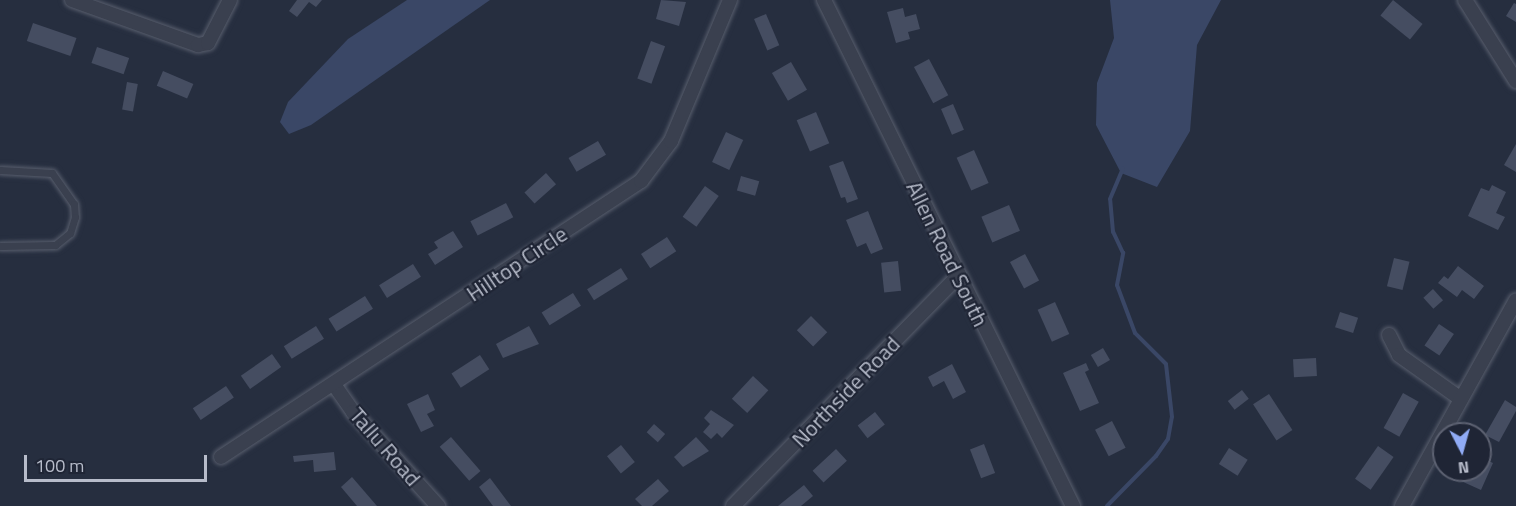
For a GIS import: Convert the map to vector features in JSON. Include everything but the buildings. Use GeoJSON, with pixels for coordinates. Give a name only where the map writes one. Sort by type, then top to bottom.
{"type":"FeatureCollection","features":[{"type":"Feature","properties":{"kind":"street"},"geometry":{"type":"LineString","coordinates":[[72,0],[198,45],[208,43],[230,0]]}},
{"type":"Feature","properties":{"kind":"street","name":"Hilltop Circle"},"geometry":{"type":"LineString","coordinates":[[221,457],[334,386],[641,181],[671,141],[730,0]]}},
{"type":"Feature","properties":{"kind":"street","name":"Allen Road South"},"geometry":{"type":"LineString","coordinates":[[824,0],[1072,505]]}},
{"type":"Feature","properties":{"kind":"street"},"geometry":{"type":"LineString","coordinates":[[1465,0],[1516,81]]}},
{"type":"Feature","properties":{"kind":"street","name":"Northside Road"},"geometry":{"type":"LineString","coordinates":[[733,506],[958,276]]}},
{"type":"Feature","properties":{"kind":"street"},"geometry":{"type":"LineString","coordinates":[[1402,506],[1516,300]]}},
{"type":"Feature","properties":{"kind":"street"},"geometry":{"type":"LineString","coordinates":[[1389,335],[1399,355],[1461,399]]}},
{"type":"Feature","properties":{"kind":"street","name":"Tallu Road"},"geometry":{"type":"LineString","coordinates":[[334,386],[352,412],[438,506]]}},
{"type":"Feature","properties":{"kind":"lane"},"geometry":{"type":"LineString","coordinates":[[0,170],[52,173],[74,204],[75,217],[70,233],[55,245],[0,246]]}},
{"type":"Feature","properties":{"kind":"water"},"geometry":{"type":"Polygon","coordinates":[[[407,0],[490,0],[311,125],[289,134],[280,122],[288,102],[348,39],[407,0]]]}},
{"type":"Feature","properties":{"kind":"water"},"geometry":{"type":"Polygon","coordinates":[[[1110,0],[1221,0],[1197,45],[1190,131],[1157,187],[1121,173],[1096,125],[1097,83],[1114,38],[1110,0]]]}},
{"type":"Feature","properties":{"kind":"waterway"},"geometry":{"type":"LineString","coordinates":[[1107,506],[1156,456],[1168,439],[1172,417],[1166,364],[1135,333],[1117,285],[1123,253],[1113,232],[1110,199],[1123,169]]}}]}
